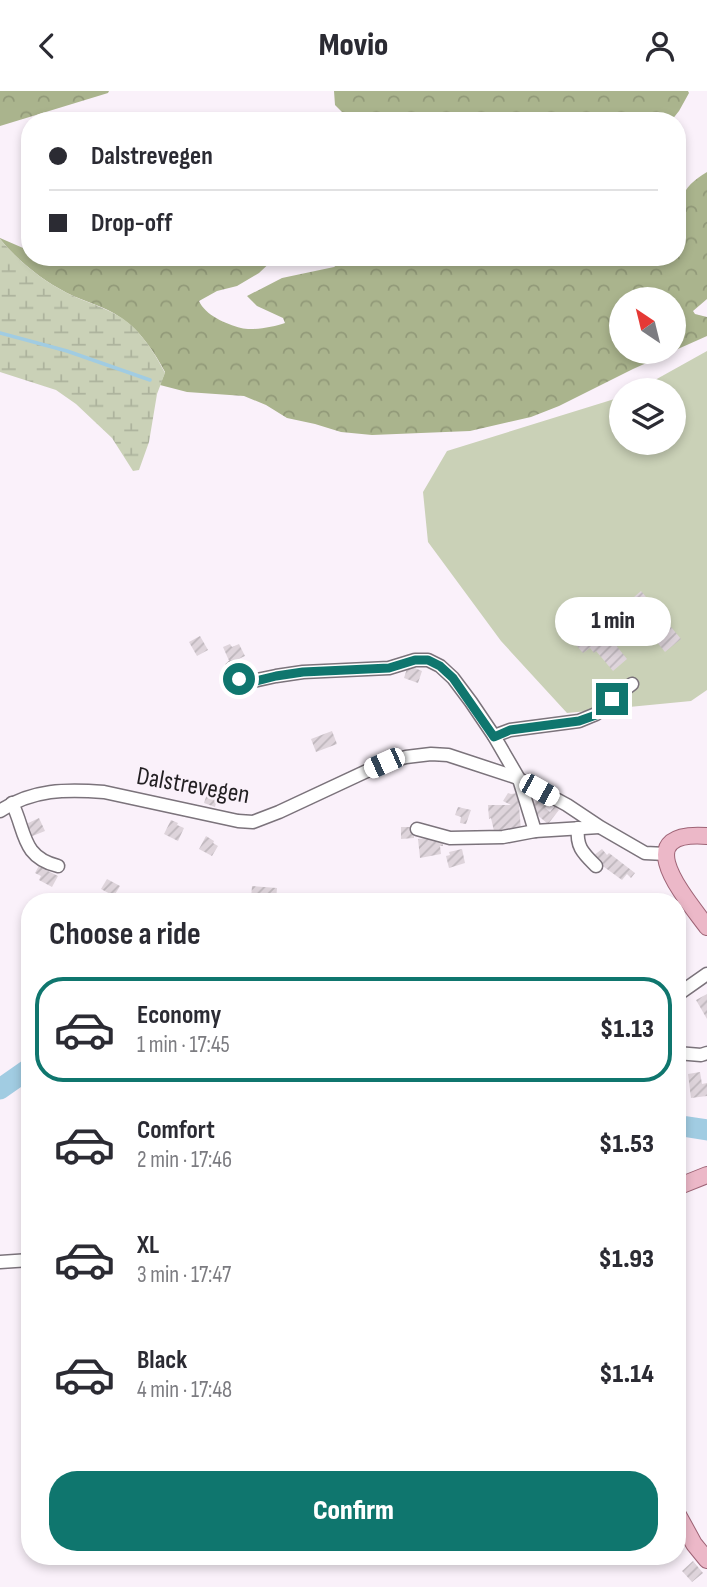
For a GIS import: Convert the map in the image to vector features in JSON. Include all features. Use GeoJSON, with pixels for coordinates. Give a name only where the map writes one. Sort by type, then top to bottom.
{"type":"FeatureCollection","features":[{"type":"Feature","properties":{"kind":"main road"},"geometry":{"type":"LineString","coordinates":[[684,893],[666,864],[667,848],[673,840],[682,836],[707,836]]}},
{"type":"Feature","properties":{"kind":"main road"},"geometry":{"type":"LineString","coordinates":[[686,897],[707,927]]}},
{"type":"Feature","properties":{"kind":"main road"},"geometry":{"type":"LineString","coordinates":[[686,1183],[707,1175]]}},
{"type":"Feature","properties":{"kind":"main road"},"geometry":{"type":"LineString","coordinates":[[686,1529],[707,1560]]}},
{"type":"Feature","properties":{"kind":"street"},"geometry":{"type":"LineString","coordinates":[[232,668],[239,679],[248,683],[303,672],[389,668],[415,660],[428,660],[440,666],[453,678],[519,779],[535,831]]}},
{"type":"Feature","properties":{"kind":"street"},"geometry":{"type":"LineString","coordinates":[[494,737],[510,730],[579,721],[596,715],[632,684]]}},
{"type":"Feature","properties":{"kind":"street","name":"Dalstrevegen"},"geometry":{"type":"LineString","coordinates":[[0,811],[38,793],[55,790],[85,791],[104,792],[253,822],[384,763],[406,757],[448,755],[519,779],[645,853],[666,854]]}},
{"type":"Feature","properties":{"kind":"street"},"geometry":{"type":"LineString","coordinates":[[12,803],[28,848],[40,860],[58,866]]}},
{"type":"Feature","properties":{"kind":"street"},"geometry":{"type":"LineString","coordinates":[[417,829],[450,838],[503,837],[535,831],[600,827]]}},
{"type":"Feature","properties":{"kind":"street"},"geometry":{"type":"LineString","coordinates":[[578,828],[579,845],[596,866]]}},
{"type":"Feature","properties":{"kind":"street"},"geometry":{"type":"LineString","coordinates":[[686,989],[707,974]]}},
{"type":"Feature","properties":{"kind":"street"},"geometry":{"type":"LineString","coordinates":[[686,1054],[707,1053]]}},
{"type":"Feature","properties":{"kind":"street"},"geometry":{"type":"LineString","coordinates":[[0,1262],[21,1261]]}},
{"type":"Feature","properties":{"kind":"green space"},"geometry":{"type":"Polygon","coordinates":[[[0,91],[109,91],[46,112],[21,112],[21,120],[0,126],[0,91]]]}},
{"type":"Feature","properties":{"kind":"green space"},"geometry":{"type":"Polygon","coordinates":[[[334,91],[689,93],[678,112],[342,112],[335,105],[334,91]]]}},
{"type":"Feature","properties":{"kind":"green space"},"geometry":{"type":"Polygon","coordinates":[[[707,172],[707,299],[693,311],[707,317],[707,336],[686,346],[686,287],[609,287],[609,364],[644,364],[615,378],[609,378],[609,381],[559,406],[531,417],[470,431],[372,435],[341,432],[287,418],[244,396],[187,392],[160,385],[165,372],[141,335],[108,310],[67,293],[28,266],[266,266],[237,286],[217,291],[199,301],[206,311],[223,321],[241,328],[257,329],[285,323],[283,318],[257,306],[247,296],[282,278],[335,266],[686,266],[686,191],[707,172]]]}},
{"type":"Feature","properties":{"kind":"green space"},"geometry":{"type":"Polygon","coordinates":[[[0,239],[21,247],[21,260],[7,247],[0,239]]]}},
{"type":"Feature","properties":{"kind":"green space"},"geometry":{"type":"Polygon","coordinates":[[[0,239],[21,260],[21,266],[28,266],[67,293],[129,323],[157,358],[165,373],[157,394],[149,442],[139,470],[133,471],[112,438],[76,404],[56,390],[0,372],[0,239]]]}},
{"type":"Feature","properties":{"kind":"green space"},"geometry":{"type":"Polygon","coordinates":[[[707,351],[707,690],[691,701],[567,713],[501,641],[428,542],[423,492],[447,451],[609,401],[609,455],[686,455],[686,378],[659,378],[707,351]]]}},
{"type":"Feature","properties":{"kind":"building"},"geometry":{"type":"Polygon","coordinates":[[[641,591],[681,639],[665,652],[626,604],[641,591]]]}},
{"type":"Feature","properties":{"kind":"building"},"geometry":{"type":"Polygon","coordinates":[[[614,614],[625,627],[611,639],[627,659],[613,671],[596,651],[594,653],[590,648],[583,653],[576,645],[614,614]]]}},
{"type":"Feature","properties":{"kind":"building"},"geometry":{"type":"Polygon","coordinates":[[[200,636],[208,650],[197,656],[189,642],[200,636]]]}},
{"type":"Feature","properties":{"kind":"building"},"geometry":{"type":"Polygon","coordinates":[[[230,644],[232,647],[239,644],[245,656],[230,663],[223,647],[230,644]]]}},
{"type":"Feature","properties":{"kind":"building"},"geometry":{"type":"Polygon","coordinates":[[[408,665],[422,671],[418,683],[404,678],[408,665]]]}},
{"type":"Feature","properties":{"kind":"building"},"geometry":{"type":"Polygon","coordinates":[[[332,731],[337,744],[316,752],[311,739],[332,731]]]}},
{"type":"Feature","properties":{"kind":"building"},"geometry":{"type":"Polygon","coordinates":[[[209,793],[218,796],[215,807],[204,803],[209,793]]]}},
{"type":"Feature","properties":{"kind":"building"},"geometry":{"type":"Polygon","coordinates":[[[508,793],[518,793],[521,830],[494,831],[491,818],[489,819],[488,805],[511,805],[503,801],[508,793]]]}},
{"type":"Feature","properties":{"kind":"building"},"geometry":{"type":"Polygon","coordinates":[[[539,798],[550,812],[555,806],[559,810],[548,824],[531,806],[539,798]]]}},
{"type":"Feature","properties":{"kind":"building"},"geometry":{"type":"Polygon","coordinates":[[[458,807],[471,810],[466,824],[460,823],[461,817],[455,815],[458,807]]]}},
{"type":"Feature","properties":{"kind":"building"},"geometry":{"type":"Polygon","coordinates":[[[39,818],[45,831],[30,837],[24,825],[39,818]]]}},
{"type":"Feature","properties":{"kind":"building"},"geometry":{"type":"Polygon","coordinates":[[[171,820],[184,828],[178,841],[164,834],[171,820]]]}},
{"type":"Feature","properties":{"kind":"building"},"geometry":{"type":"Polygon","coordinates":[[[401,827],[414,827],[414,838],[401,839],[401,827]]]}},
{"type":"Feature","properties":{"kind":"building"},"geometry":{"type":"Polygon","coordinates":[[[206,836],[218,846],[212,856],[199,849],[206,836]]]}},
{"type":"Feature","properties":{"kind":"building"},"geometry":{"type":"Polygon","coordinates":[[[437,837],[442,841],[441,854],[420,858],[418,839],[437,837]]]}},
{"type":"Feature","properties":{"kind":"building"},"geometry":{"type":"Polygon","coordinates":[[[462,849],[465,863],[449,868],[446,856],[450,855],[449,852],[462,849]]]}},
{"type":"Feature","properties":{"kind":"building"},"geometry":{"type":"Polygon","coordinates":[[[602,849],[635,873],[631,878],[627,874],[622,880],[600,864],[593,856],[602,849]]]}},
{"type":"Feature","properties":{"kind":"building"},"geometry":{"type":"Polygon","coordinates":[[[41,862],[48,866],[46,870],[58,876],[52,887],[39,880],[41,876],[35,873],[41,862]]]}},
{"type":"Feature","properties":{"kind":"building"},"geometry":{"type":"Polygon","coordinates":[[[107,879],[120,886],[116,893],[101,889],[107,879]]]}},
{"type":"Feature","properties":{"kind":"building"},"geometry":{"type":"Polygon","coordinates":[[[252,886],[277,888],[277,893],[251,893],[252,886]]]}},
{"type":"Feature","properties":{"kind":"building"},"geometry":{"type":"Polygon","coordinates":[[[707,994],[707,1019],[696,1000],[707,994]]]}},
{"type":"Feature","properties":{"kind":"building"},"geometry":{"type":"Polygon","coordinates":[[[700,1072],[702,1084],[707,1083],[707,1096],[691,1098],[688,1074],[700,1072]]]}},
{"type":"Feature","properties":{"kind":"building"},"geometry":{"type":"Polygon","coordinates":[[[693,1561],[703,1573],[692,1582],[682,1571],[693,1561]]]}},
{"type":"Feature","properties":{"kind":"waterway"},"geometry":{"type":"LineString","coordinates":[[0,333],[67,351],[150,380]]}},
{"type":"Feature","properties":{"kind":"waterway"},"geometry":{"type":"LineString","coordinates":[[0,1089],[21,1074]]}},
{"type":"Feature","properties":{"kind":"waterway"},"geometry":{"type":"LineString","coordinates":[[686,1127],[707,1130]]}},
{"type":"Feature","properties":{"kind":"route"},"geometry":{"type":"LineString","coordinates":[[239,679],[248,683],[303,672],[389,668],[415,660],[428,660],[440,666],[453,678],[494,737],[510,730],[579,721],[596,715],[612,699]]}}]}
